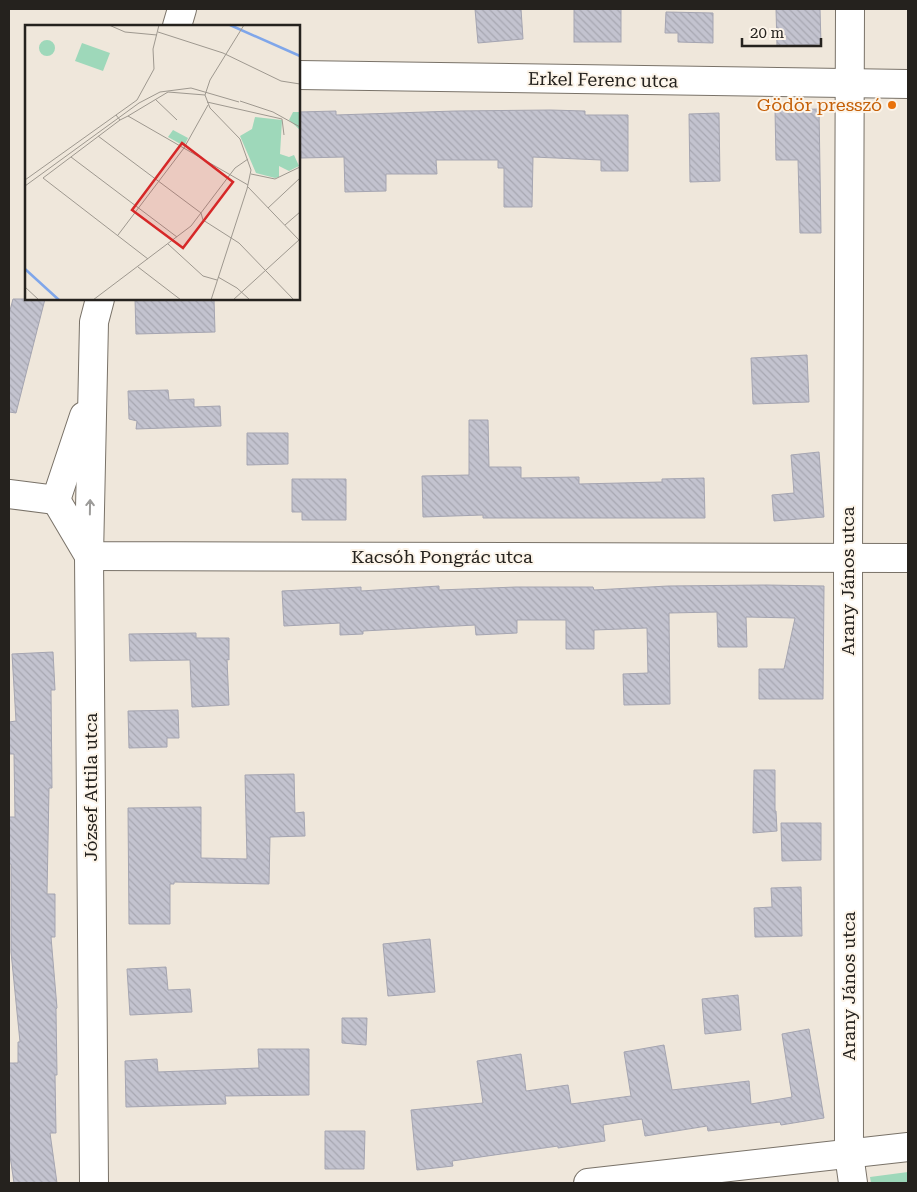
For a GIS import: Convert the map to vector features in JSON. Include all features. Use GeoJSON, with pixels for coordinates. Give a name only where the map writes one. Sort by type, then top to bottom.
{"type":"FeatureCollection","features":[{"type":"Feature","properties":{"kind":"street"},"geometry":{"type":"LineString","coordinates":[[176,25],[182,9]]}},
{"type":"Feature","properties":{"kind":"street","name":"Arany János utca"},"geometry":{"type":"LineString","coordinates":[[850,9],[848,558],[850,1154],[853,1183]]}},
{"type":"Feature","properties":{"kind":"street","name":"Erkel Ferenc utca"},"geometry":{"type":"LineString","coordinates":[[300,75],[908,84]]}},
{"type":"Feature","properties":{"kind":"street","name":"József Attila utca"},"geometry":{"type":"LineString","coordinates":[[94,1183],[89,556],[94,322],[100,300]]}},
{"type":"Feature","properties":{"kind":"street","name":"József Attila utca"},"geometry":{"type":"LineString","coordinates":[[56,500],[92,391]]}},
{"type":"Feature","properties":{"kind":"street"},"geometry":{"type":"LineString","coordinates":[[9,494],[56,500],[89,556]]}},
{"type":"Feature","properties":{"kind":"street","name":"Kacsóh Pongrác utca"},"geometry":{"type":"LineString","coordinates":[[89,556],[908,558]]}},
{"type":"Feature","properties":{"kind":"street"},"geometry":{"type":"LineString","coordinates":[[588,1183],[908,1147]]}},
{"type":"Feature","properties":{"kind":"green space"},"geometry":{"type":"Polygon","coordinates":[[[908,1172],[908,1183],[871,1183],[870,1177],[908,1172]]]}},
{"type":"Feature","properties":{"kind":"building"},"geometry":{"type":"Polygon","coordinates":[[[475,9],[521,9],[523,39],[478,43],[475,9]]]}},
{"type":"Feature","properties":{"kind":"building"},"geometry":{"type":"Polygon","coordinates":[[[574,9],[621,9],[621,42],[574,42],[574,9]]]}},
{"type":"Feature","properties":{"kind":"building"},"geometry":{"type":"Polygon","coordinates":[[[776,9],[820,9],[821,44],[777,46],[776,9]]]}},
{"type":"Feature","properties":{"kind":"building"},"geometry":{"type":"Polygon","coordinates":[[[666,12],[713,13],[713,43],[678,42],[678,33],[665,33],[666,12]]]}},
{"type":"Feature","properties":{"kind":"building"},"geometry":{"type":"Polygon","coordinates":[[[819,109],[821,233],[800,233],[798,160],[776,160],[775,110],[819,109]]]}},
{"type":"Feature","properties":{"kind":"building"},"geometry":{"type":"Polygon","coordinates":[[[550,110],[585,111],[585,115],[628,115],[628,171],[601,171],[601,160],[533,157],[532,207],[504,207],[504,168],[498,168],[498,160],[436,160],[437,174],[386,174],[386,191],[345,192],[344,157],[301,158],[300,112],[336,111],[336,115],[550,110]]]}},
{"type":"Feature","properties":{"kind":"building"},"geometry":{"type":"Polygon","coordinates":[[[719,113],[720,181],[690,182],[689,114],[719,113]]]}},
{"type":"Feature","properties":{"kind":"building"},"geometry":{"type":"Polygon","coordinates":[[[13,299],[45,300],[16,413],[9,412],[9,314],[13,299]]]}},
{"type":"Feature","properties":{"kind":"building"},"geometry":{"type":"Polygon","coordinates":[[[135,300],[214,300],[215,332],[136,334],[135,300]]]}},
{"type":"Feature","properties":{"kind":"building"},"geometry":{"type":"Polygon","coordinates":[[[807,355],[809,402],[753,404],[751,358],[807,355]]]}},
{"type":"Feature","properties":{"kind":"building"},"geometry":{"type":"Polygon","coordinates":[[[168,390],[169,400],[194,399],[194,407],[220,406],[221,426],[136,429],[137,421],[129,419],[128,391],[168,390]]]}},
{"type":"Feature","properties":{"kind":"building"},"geometry":{"type":"Polygon","coordinates":[[[469,420],[488,420],[489,467],[521,467],[521,478],[579,477],[579,484],[662,482],[662,479],[704,478],[705,518],[483,518],[483,515],[423,517],[422,476],[469,475],[469,420]]]}},
{"type":"Feature","properties":{"kind":"building"},"geometry":{"type":"Polygon","coordinates":[[[247,433],[288,433],[288,464],[247,465],[247,433]]]}},
{"type":"Feature","properties":{"kind":"building"},"geometry":{"type":"Polygon","coordinates":[[[819,452],[824,517],[774,521],[772,495],[794,493],[791,455],[819,452]]]}},
{"type":"Feature","properties":{"kind":"building"},"geometry":{"type":"Polygon","coordinates":[[[292,479],[346,479],[346,520],[302,520],[302,512],[292,512],[292,479]]]}},
{"type":"Feature","properties":{"kind":"building"},"geometry":{"type":"Polygon","coordinates":[[[439,586],[439,590],[593,587],[594,590],[668,586],[824,586],[823,699],[759,699],[759,669],[784,669],[795,618],[746,617],[747,647],[718,647],[717,612],[669,613],[670,704],[624,705],[623,674],[648,673],[647,628],[594,630],[594,649],[566,649],[566,620],[517,620],[517,633],[476,635],[475,625],[363,631],[363,634],[340,635],[340,623],[284,626],[282,591],[361,587],[361,591],[439,586]]]}},
{"type":"Feature","properties":{"kind":"building"},"geometry":{"type":"Polygon","coordinates":[[[196,633],[196,638],[229,638],[229,660],[227,659],[229,705],[192,707],[190,660],[130,661],[129,634],[196,633]]]}},
{"type":"Feature","properties":{"kind":"building"},"geometry":{"type":"Polygon","coordinates":[[[53,652],[55,690],[51,690],[52,788],[49,788],[47,894],[55,894],[55,937],[51,937],[57,1008],[56,1133],[50,1133],[57,1183],[14,1183],[9,1149],[9,1063],[18,1063],[18,1042],[20,1042],[11,952],[11,864],[9,864],[9,817],[15,817],[14,754],[9,754],[9,722],[16,721],[12,654],[53,652]]]}},
{"type":"Feature","properties":{"kind":"building"},"geometry":{"type":"Polygon","coordinates":[[[178,710],[179,738],[167,738],[167,747],[129,748],[128,711],[178,710]]]}},
{"type":"Feature","properties":{"kind":"building"},"geometry":{"type":"Polygon","coordinates":[[[754,770],[775,770],[777,831],[753,833],[754,770]]]}},
{"type":"Feature","properties":{"kind":"building"},"geometry":{"type":"Polygon","coordinates":[[[294,774],[295,813],[304,812],[305,836],[270,837],[269,884],[174,882],[174,884],[170,884],[170,924],[129,924],[128,808],[201,807],[201,858],[247,859],[245,775],[294,774]]]}},
{"type":"Feature","properties":{"kind":"building"},"geometry":{"type":"Polygon","coordinates":[[[781,823],[821,823],[821,860],[782,861],[781,823]]]}},
{"type":"Feature","properties":{"kind":"building"},"geometry":{"type":"Polygon","coordinates":[[[801,887],[802,936],[755,937],[754,908],[772,907],[771,888],[801,887]]]}},
{"type":"Feature","properties":{"kind":"building"},"geometry":{"type":"Polygon","coordinates":[[[430,939],[435,992],[388,996],[383,944],[430,939]]]}},
{"type":"Feature","properties":{"kind":"building"},"geometry":{"type":"Polygon","coordinates":[[[166,967],[168,990],[190,989],[192,1012],[130,1015],[127,969],[166,967]]]}},
{"type":"Feature","properties":{"kind":"building"},"geometry":{"type":"Polygon","coordinates":[[[738,995],[741,1030],[705,1034],[702,999],[738,995]]]}},
{"type":"Feature","properties":{"kind":"building"},"geometry":{"type":"Polygon","coordinates":[[[342,1018],[367,1018],[366,1045],[342,1043],[342,1018]]]}},
{"type":"Feature","properties":{"kind":"building"},"geometry":{"type":"Polygon","coordinates":[[[809,1029],[824,1118],[781,1125],[780,1122],[708,1131],[707,1126],[645,1136],[642,1119],[603,1125],[605,1141],[452,1161],[453,1166],[417,1170],[411,1110],[483,1103],[477,1061],[521,1054],[526,1091],[568,1085],[571,1104],[631,1096],[624,1052],[664,1045],[672,1090],[749,1081],[751,1104],[792,1097],[782,1034],[809,1029]]]}},
{"type":"Feature","properties":{"kind":"building"},"geometry":{"type":"Polygon","coordinates":[[[258,1049],[309,1049],[309,1095],[225,1096],[226,1104],[126,1107],[125,1061],[157,1059],[158,1072],[259,1068],[258,1049]]]}},
{"type":"Feature","properties":{"kind":"building"},"geometry":{"type":"Polygon","coordinates":[[[325,1131],[365,1131],[364,1169],[325,1169],[325,1131]]]}},
{"type":"Feature","properties":{"kind":"place","name":"Gödör presszó"},"geometry":{"type":"Point","coordinates":[892,105]}}]}
